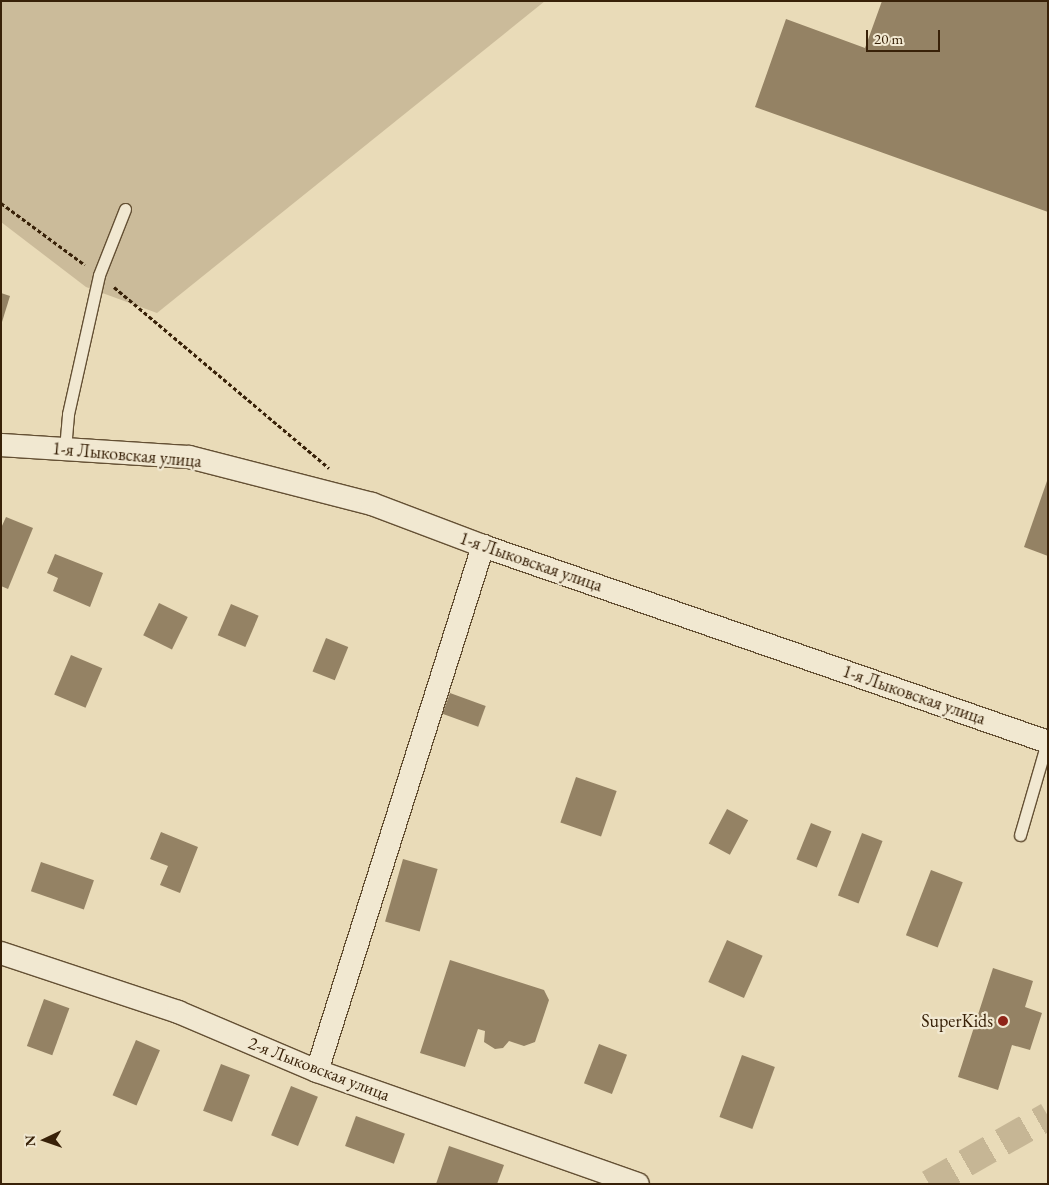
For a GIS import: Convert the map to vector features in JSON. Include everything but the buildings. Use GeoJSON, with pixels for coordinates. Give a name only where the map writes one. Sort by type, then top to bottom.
{"type":"FeatureCollection","features":[{"type":"Feature","properties":{"kind":"street","name":"1-я Лыковская улица"},"geometry":{"type":"LineString","coordinates":[[1,445],[189,457],[372,504],[484,546],[1048,742]]}},
{"type":"Feature","properties":{"kind":"street"},"geometry":{"type":"LineString","coordinates":[[317,1071],[484,546]]}},
{"type":"Feature","properties":{"kind":"street","name":"2-я Лыковская улица"},"geometry":{"type":"LineString","coordinates":[[1,953],[178,1012],[317,1071],[638,1184]]}},
{"type":"Feature","properties":{"kind":"lane"},"geometry":{"type":"LineString","coordinates":[[65,449],[68,414],[99,275],[125,209]]}},
{"type":"Feature","properties":{"kind":"lane"},"geometry":{"type":"LineString","coordinates":[[1020,835],[1048,742]]}},
{"type":"Feature","properties":{"kind":"path"},"geometry":{"type":"LineString","coordinates":[[1,203],[99,275],[334,472]]}},
{"type":"Feature","properties":{"kind":"shaded area"},"geometry":{"type":"Polygon","coordinates":[[[1,1],[545,1],[157,313],[86,287],[1,222],[1,1]]]}},
{"type":"Feature","properties":{"kind":"tunnel"},"geometry":{"type":"LineString","coordinates":[[929,1184],[1048,1116]]}},
{"type":"Feature","properties":{"kind":"place","name":"SuperKids"},"geometry":{"type":"Point","coordinates":[1003,1021]}}]}
